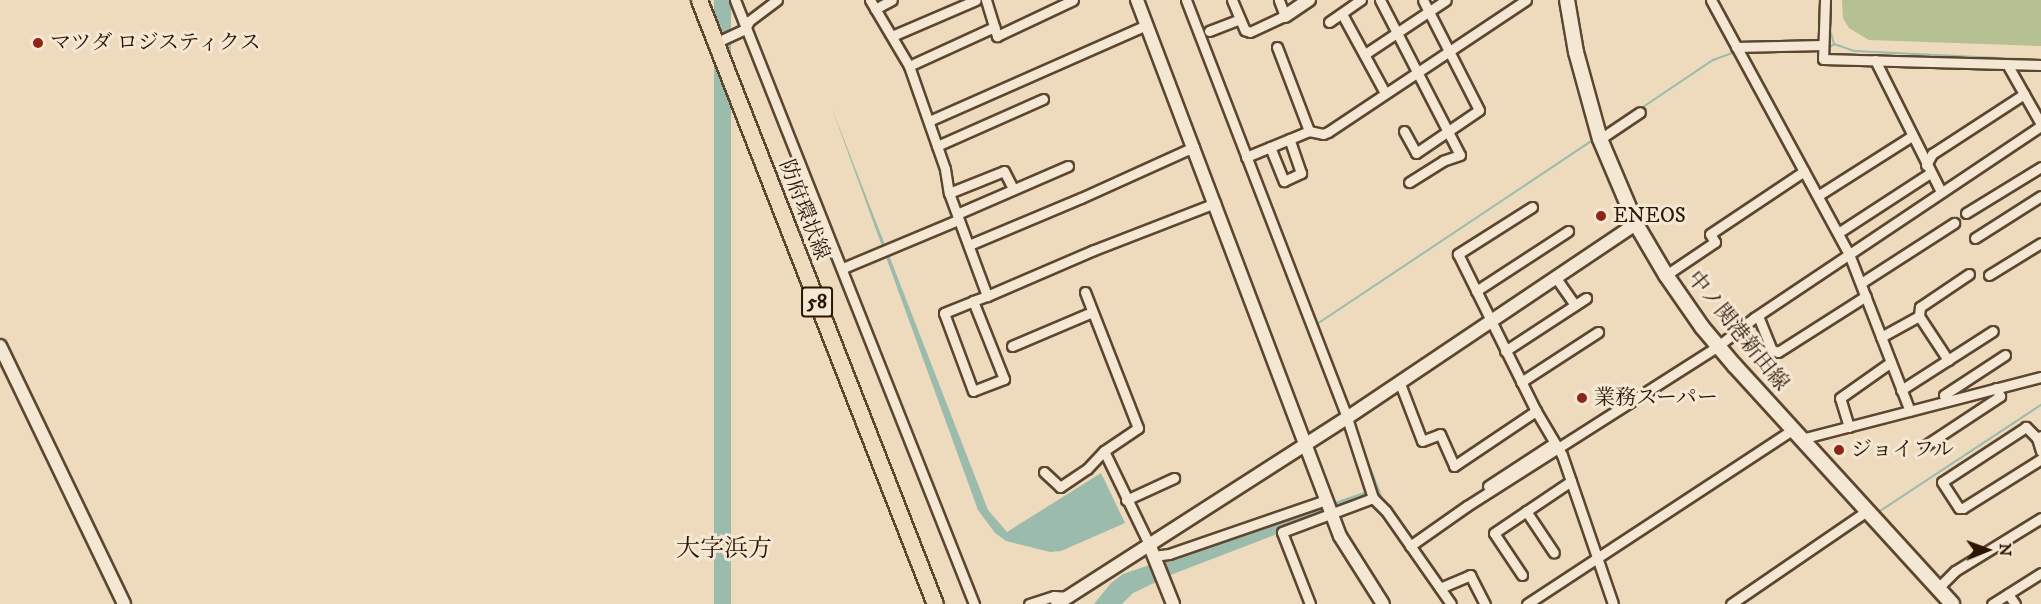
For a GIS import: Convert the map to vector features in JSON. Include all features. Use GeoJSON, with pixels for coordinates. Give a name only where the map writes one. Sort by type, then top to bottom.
{"type":"FeatureCollection","features":[{"type":"Feature","properties":{"kind":"main road","name":"防府環状線"},"geometry":{"type":"LineString","coordinates":[[699,0],[718,41],[935,604]]}},
{"type":"Feature","properties":{"kind":"main road","name":"中ノ関港新田線"},"geometry":{"type":"LineString","coordinates":[[1567,0],[1575,51],[1600,139],[1636,224],[1666,275],[1718,346],[1952,604]]}},
{"type":"Feature","properties":{"kind":"street"},"geometry":{"type":"LineString","coordinates":[[735,0],[843,268],[974,604]]}},
{"type":"Feature","properties":{"kind":"street"},"geometry":{"type":"LineString","coordinates":[[718,41],[745,29],[749,21],[777,0]]}},
{"type":"Feature","properties":{"kind":"street"},"geometry":{"type":"LineString","coordinates":[[892,0],[872,4],[909,66],[937,146],[957,217],[987,296]]}},
{"type":"Feature","properties":{"kind":"street"},"geometry":{"type":"LineString","coordinates":[[892,36],[976,0]]}},
{"type":"Feature","properties":{"kind":"street"},"geometry":{"type":"LineString","coordinates":[[986,0],[997,36],[1073,0]]}},
{"type":"Feature","properties":{"kind":"street"},"geometry":{"type":"LineString","coordinates":[[1137,0],[1340,536],[1383,604]]}},
{"type":"Feature","properties":{"kind":"street"},"geometry":{"type":"LineString","coordinates":[[1186,0],[1347,418],[1373,498],[1451,604]]}},
{"type":"Feature","properties":{"kind":"street"},"geometry":{"type":"LineString","coordinates":[[1232,0],[1245,30],[1250,32],[1285,16],[1310,0]]}},
{"type":"Feature","properties":{"kind":"street"},"geometry":{"type":"LineString","coordinates":[[1279,0],[1285,16]]}},
{"type":"Feature","properties":{"kind":"street"},"geometry":{"type":"LineString","coordinates":[[1329,22],[1361,0]]}},
{"type":"Feature","properties":{"kind":"street"},"geometry":{"type":"LineString","coordinates":[[1380,0],[1460,155],[1443,161],[1409,182]]}},
{"type":"Feature","properties":{"kind":"street"},"geometry":{"type":"LineString","coordinates":[[1404,131],[1416,153],[1479,110],[1423,0]]}},
{"type":"Feature","properties":{"kind":"street"},"geometry":{"type":"LineString","coordinates":[[1365,54],[1446,0]]}},
{"type":"Feature","properties":{"kind":"street"},"geometry":{"type":"LineString","coordinates":[[1246,158],[1308,131],[1323,134],[1328,132],[1526,0]]}},
{"type":"Feature","properties":{"kind":"street"},"geometry":{"type":"LineString","coordinates":[[1711,0],[1839,233],[1861,282],[1910,411]]}},
{"type":"Feature","properties":{"kind":"street"},"geometry":{"type":"LineString","coordinates":[[1825,0],[1823,59],[2041,65]]}},
{"type":"Feature","properties":{"kind":"street"},"geometry":{"type":"LineString","coordinates":[[1342,14],[1385,93]]}},
{"type":"Feature","properties":{"kind":"street"},"geometry":{"type":"LineString","coordinates":[[1209,31],[1240,20]]}},
{"type":"Feature","properties":{"kind":"street"},"geometry":{"type":"LineString","coordinates":[[929,121],[1147,25]]}},
{"type":"Feature","properties":{"kind":"street"},"geometry":{"type":"LineString","coordinates":[[909,66],[994,27]]}},
{"type":"Feature","properties":{"kind":"street"},"geometry":{"type":"LineString","coordinates":[[1736,47],[1823,45]]}},
{"type":"Feature","properties":{"kind":"street"},"geometry":{"type":"LineString","coordinates":[[1277,47],[1308,131]]}},
{"type":"Feature","properties":{"kind":"street"},"geometry":{"type":"LineString","coordinates":[[1875,60],[1941,192]]}},
{"type":"Feature","properties":{"kind":"street"},"geometry":{"type":"LineString","coordinates":[[1467,500],[1718,346],[1758,316],[2041,125],[2007,64]]}},
{"type":"Feature","properties":{"kind":"street"},"geometry":{"type":"LineString","coordinates":[[1839,233],[1928,169],[1932,154],[2024,94]]}},
{"type":"Feature","properties":{"kind":"street"},"geometry":{"type":"LineString","coordinates":[[937,146],[1043,99]]}},
{"type":"Feature","properties":{"kind":"street"},"geometry":{"type":"LineString","coordinates":[[1600,139],[1640,112]]}},
{"type":"Feature","properties":{"kind":"street"},"geometry":{"type":"LineString","coordinates":[[1819,195],[1912,136]]}},
{"type":"Feature","properties":{"kind":"street"},"geometry":{"type":"LineString","coordinates":[[1270,147],[1284,181],[1301,173],[1289,139]]}},
{"type":"Feature","properties":{"kind":"street"},"geometry":{"type":"LineString","coordinates":[[969,245],[1194,147]]}},
{"type":"Feature","properties":{"kind":"street"},"geometry":{"type":"LineString","coordinates":[[843,268],[1068,166]]}},
{"type":"Feature","properties":{"kind":"street"},"geometry":{"type":"LineString","coordinates":[[1966,213],[2041,167]]}},
{"type":"Feature","properties":{"kind":"street"},"geometry":{"type":"LineString","coordinates":[[949,193],[1004,171],[1013,189]]}},
{"type":"Feature","properties":{"kind":"street"},"geometry":{"type":"LineString","coordinates":[[1666,275],[1715,242],[1710,234],[1804,171]]}},
{"type":"Feature","properties":{"kind":"street"},"geometry":{"type":"LineString","coordinates":[[1975,238],[2041,196]]}},
{"type":"Feature","properties":{"kind":"street"},"geometry":{"type":"LineString","coordinates":[[974,301],[1004,379],[973,391],[944,313],[1215,203]]}},
{"type":"Feature","properties":{"kind":"street"},"geometry":{"type":"LineString","coordinates":[[1532,207],[1458,254],[1505,351],[1556,447],[1599,557],[1613,604]]}},
{"type":"Feature","properties":{"kind":"street"},"geometry":{"type":"LineString","coordinates":[[1861,282],[1954,223]]}},
{"type":"Feature","properties":{"kind":"street"},"geometry":{"type":"LineString","coordinates":[[1057,604],[1152,554],[1305,444],[1636,224]]}},
{"type":"Feature","properties":{"kind":"street"},"geometry":{"type":"LineString","coordinates":[[1476,291],[1568,231]]}},
{"type":"Feature","properties":{"kind":"street"},"geometry":{"type":"LineString","coordinates":[[1989,275],[2041,243]]}},
{"type":"Feature","properties":{"kind":"street"},"geometry":{"type":"LineString","coordinates":[[1948,360],[1919,316],[1920,307],[1969,274]]}},
{"type":"Feature","properties":{"kind":"street"},"geometry":{"type":"LineString","coordinates":[[1556,278],[1575,306]]}},
{"type":"Feature","properties":{"kind":"street"},"geometry":{"type":"LineString","coordinates":[[1044,472],[1060,487],[1087,469],[1104,451],[1138,428],[1085,292]]}},
{"type":"Feature","properties":{"kind":"street"},"geometry":{"type":"LineString","coordinates":[[1758,316],[1772,350],[1778,352],[1866,297]]}},
{"type":"Feature","properties":{"kind":"street"},"geometry":{"type":"LineString","coordinates":[[1505,351],[1586,298]]}},
{"type":"Feature","properties":{"kind":"street"},"geometry":{"type":"LineString","coordinates":[[1012,346],[1092,312]]}},
{"type":"Feature","properties":{"kind":"street"},"geometry":{"type":"LineString","coordinates":[[1881,337],[1919,316]]}},
{"type":"Feature","properties":{"kind":"street"},"geometry":{"type":"LineString","coordinates":[[1901,390],[1993,331]]}},
{"type":"Feature","properties":{"kind":"street"},"geometry":{"type":"LineString","coordinates":[[1521,382],[1598,332]]}},
{"type":"Feature","properties":{"kind":"street"},"geometry":{"type":"LineString","coordinates":[[0,346],[124,604]]}},
{"type":"Feature","properties":{"kind":"street"},"geometry":{"type":"LineString","coordinates":[[1946,401],[1944,395],[2005,355]]}},
{"type":"Feature","properties":{"kind":"street"},"geometry":{"type":"LineString","coordinates":[[1850,427],[1840,398],[1890,362]]}},
{"type":"Feature","properties":{"kind":"street"},"geometry":{"type":"LineString","coordinates":[[1527,604],[1797,434],[1850,427],[2041,377]]}},
{"type":"Feature","properties":{"kind":"street"},"geometry":{"type":"LineString","coordinates":[[1399,381],[1422,441],[1440,434],[1454,466],[1536,411]]}},
{"type":"Feature","properties":{"kind":"street"},"geometry":{"type":"LineString","coordinates":[[1926,445],[2000,396],[1996,388]]}},
{"type":"Feature","properties":{"kind":"street"},"geometry":{"type":"LineString","coordinates":[[2041,451],[2039,437],[2026,427],[1942,482],[1959,508],[1963,508],[2041,459]]}},
{"type":"Feature","properties":{"kind":"street"},"geometry":{"type":"LineString","coordinates":[[1410,546],[1556,447]]}},
{"type":"Feature","properties":{"kind":"street"},"geometry":{"type":"LineString","coordinates":[[1104,451],[1173,604]]}},
{"type":"Feature","properties":{"kind":"street"},"geometry":{"type":"LineString","coordinates":[[1126,500],[1174,478]]}},
{"type":"Feature","properties":{"kind":"street"},"geometry":{"type":"LineString","coordinates":[[1522,575],[1494,533],[1571,481]]}},
{"type":"Feature","properties":{"kind":"street"},"geometry":{"type":"LineString","coordinates":[[1152,554],[1169,554],[1328,505],[1373,498]]}},
{"type":"Feature","properties":{"kind":"street"},"geometry":{"type":"LineString","coordinates":[[1310,604],[1282,532],[1328,505]]}},
{"type":"Feature","properties":{"kind":"street"},"geometry":{"type":"LineString","coordinates":[[1526,511],[1554,553]]}},
{"type":"Feature","properties":{"kind":"street"},"geometry":{"type":"LineString","coordinates":[[1731,604],[1867,511]]}},
{"type":"Feature","properties":{"kind":"street"},"geometry":{"type":"LineString","coordinates":[[1938,588],[1955,571],[2041,518]]}},
{"type":"Feature","properties":{"kind":"street"},"geometry":{"type":"LineString","coordinates":[[1440,588],[1470,575],[1485,604]]}},
{"type":"Feature","properties":{"kind":"street"},"geometry":{"type":"LineString","coordinates":[[1992,604],[2040,576]]}},
{"type":"Feature","properties":{"kind":"street"},"geometry":{"type":"LineString","coordinates":[[2008,594],[2015,604]]}},
{"type":"Feature","properties":{"kind":"street"},"geometry":{"type":"LineString","coordinates":[[1029,604],[1054,596],[1069,597]]}},
{"type":"Feature","properties":{"kind":"green space"},"geometry":{"type":"Polygon","coordinates":[[[1842,0],[2041,0],[2041,46],[1869,40],[1849,28],[1843,18],[1842,0]]]}},
{"type":"Feature","properties":{"kind":"shaded area"},"geometry":{"type":"Polygon","coordinates":[[[714,0],[731,0],[731,604],[714,604],[714,0]]]}},
{"type":"Feature","properties":{"kind":"shaded area"},"geometry":{"type":"Polygon","coordinates":[[[831,106],[988,510],[1007,532],[1101,473],[1125,523],[1061,551],[1050,552],[1006,541],[995,533],[978,510],[831,106]]]}},
{"type":"Feature","properties":{"kind":"shaded area"},"geometry":{"type":"Polygon","coordinates":[[[1367,491],[1371,498],[1173,574],[1133,593],[1122,604],[1094,604],[1111,583],[1123,574],[1367,491]]]}},
{"type":"Feature","properties":{"kind":"waterway"},"geometry":{"type":"LineString","coordinates":[[1831,0],[1830,30],[1834,44]]}},
{"type":"Feature","properties":{"kind":"waterway"},"geometry":{"type":"LineString","coordinates":[[1834,44],[1854,51],[2041,60]]}},
{"type":"Feature","properties":{"kind":"waterway"},"geometry":{"type":"LineString","coordinates":[[1825,51],[1834,44]]}},
{"type":"Feature","properties":{"kind":"waterway"},"geometry":{"type":"LineString","coordinates":[[1765,51],[1819,51]]}},
{"type":"Feature","properties":{"kind":"waterway"},"geometry":{"type":"LineString","coordinates":[[1640,109],[1713,60],[1735,52]]}},
{"type":"Feature","properties":{"kind":"waterway"},"geometry":{"type":"LineString","coordinates":[[1317,324],[1591,141]]}},
{"type":"Feature","properties":{"kind":"waterway"},"geometry":{"type":"LineString","coordinates":[[1310,310],[1317,327]]}},
{"type":"Feature","properties":{"kind":"waterway"},"geometry":{"type":"LineString","coordinates":[[1880,511],[2041,405]]}},
{"type":"Feature","properties":{"kind":"waterway"},"geometry":{"type":"LineString","coordinates":[[1359,440],[1383,501]]}},
{"type":"Feature","properties":{"kind":"waterway"},"geometry":{"type":"LineString","coordinates":[[1739,604],[1864,522]]}},
{"type":"Feature","properties":{"kind":"place","name":"マツダ ロジスティクス"},"geometry":{"type":"Point","coordinates":[38,43]}},
{"type":"Feature","properties":{"kind":"place","name":"ENEOS"},"geometry":{"type":"Point","coordinates":[1601,216]}},
{"type":"Feature","properties":{"kind":"place","name":"業務スーパー"},"geometry":{"type":"Point","coordinates":[1582,398]}},
{"type":"Feature","properties":{"kind":"place","name":"ジョイフル"},"geometry":{"type":"Point","coordinates":[1839,450]}},
{"type":"Feature","properties":{"kind":"district","name":"大字浜方"},"geometry":{"type":"Point","coordinates":[724,550]}}]}
